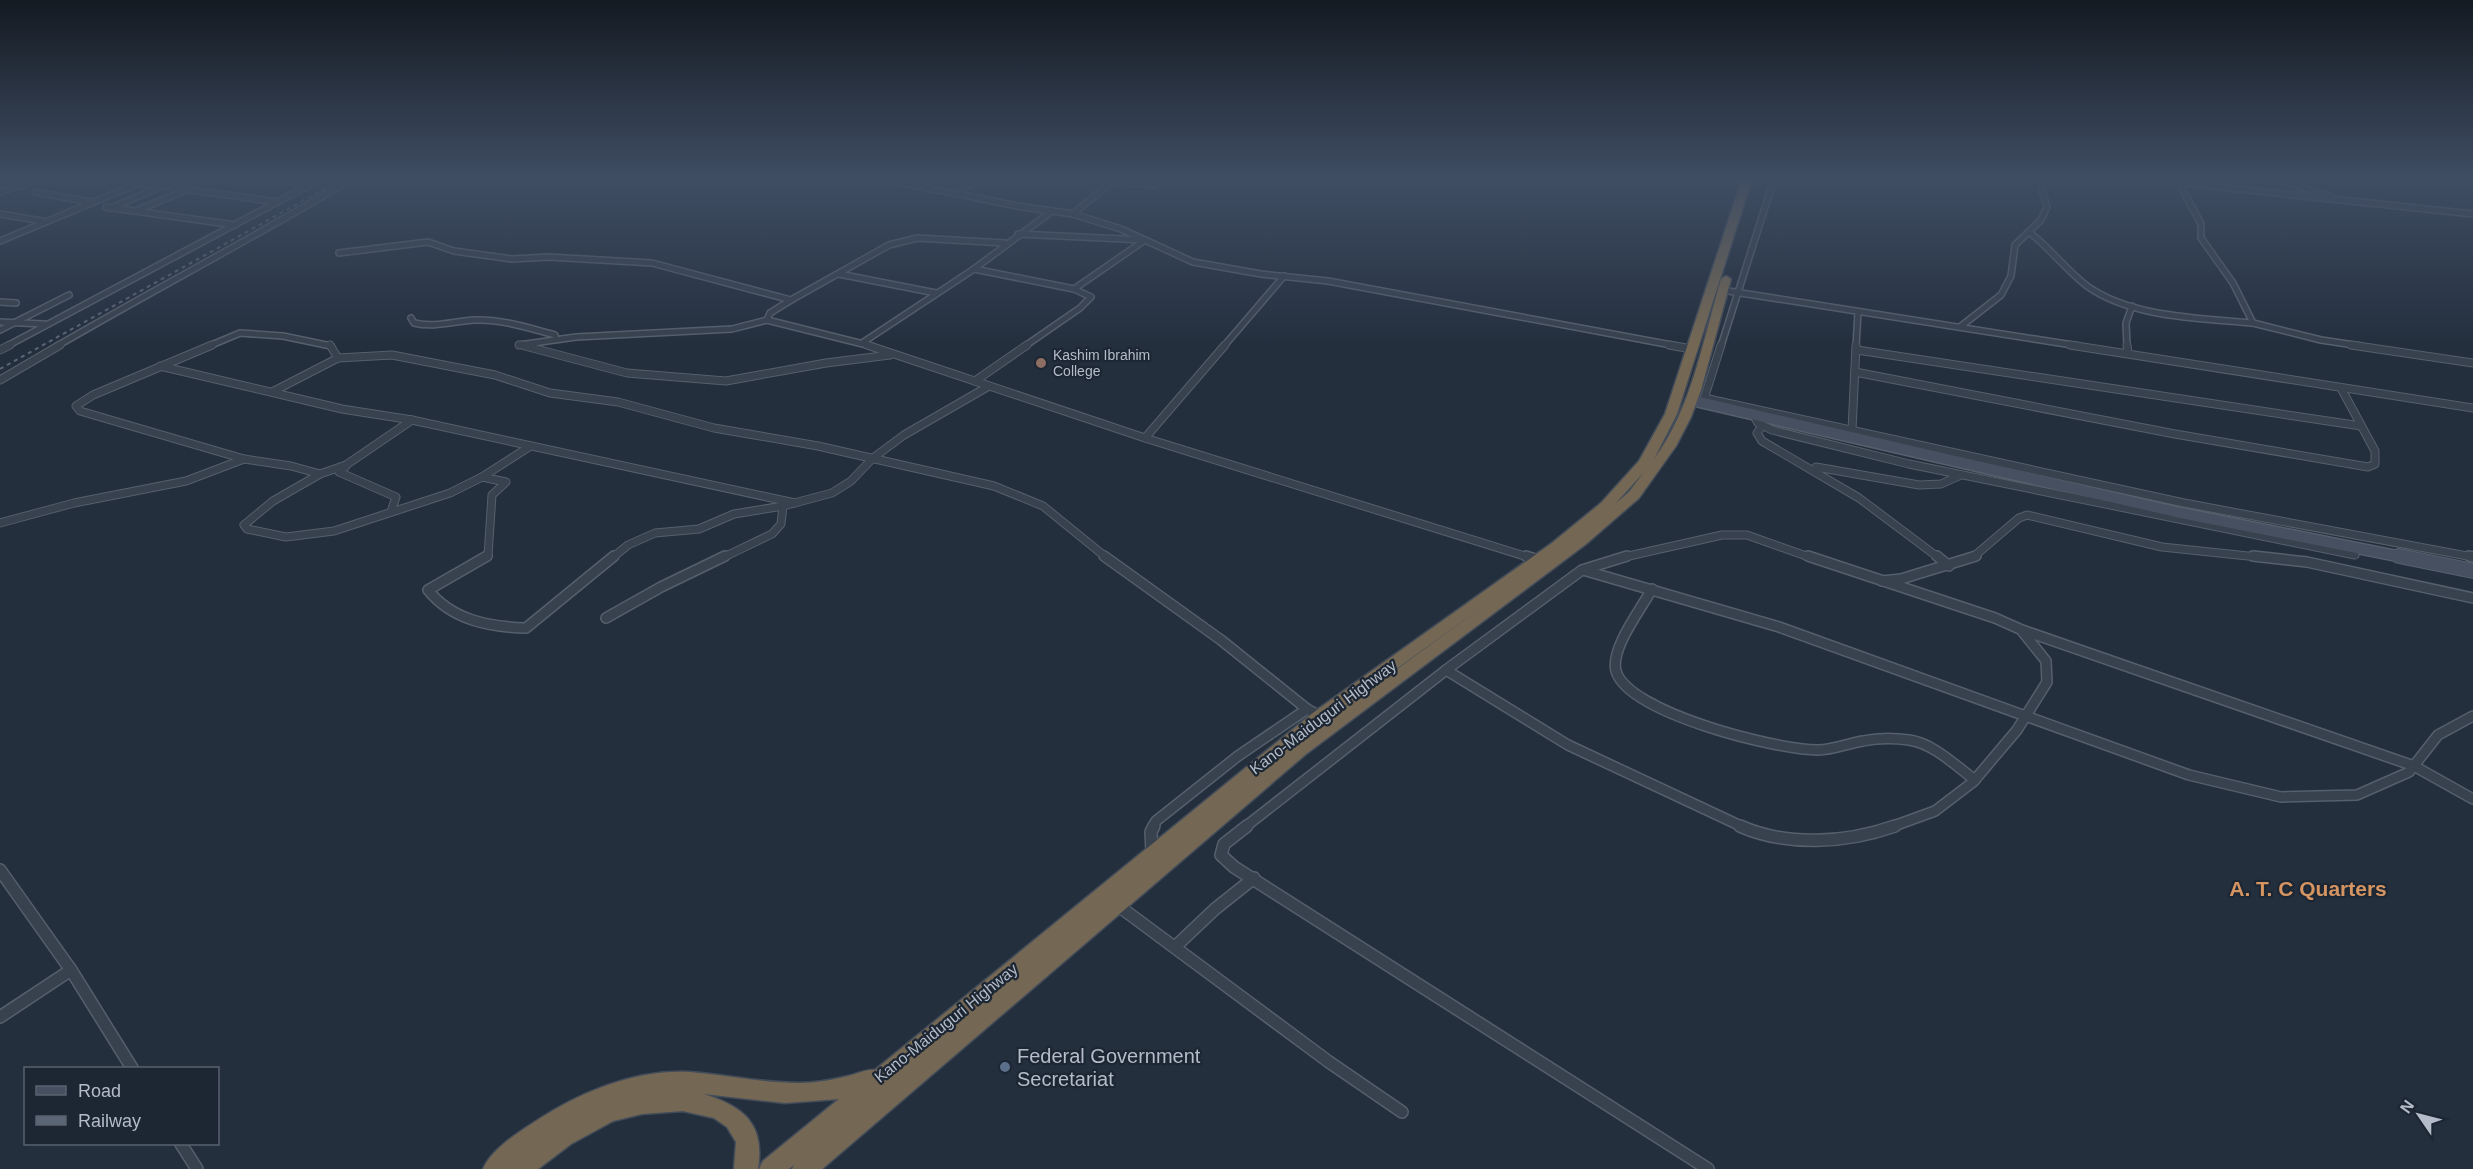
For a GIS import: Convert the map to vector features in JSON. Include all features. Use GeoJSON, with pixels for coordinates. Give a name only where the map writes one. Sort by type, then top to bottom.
{"type":"FeatureCollection","features":[{"type":"Feature","properties":{"kind":"highway","name":"Kano-Maiduguri Highway"},"geometry":{"type":"LineString","coordinates":[[771,1169],[1152,853],[1314,712],[1538,560],[1606,506],[1645,463],[1677,399],[1731,234]]}},
{"type":"Feature","properties":{"kind":"highway","name":"Kano-Maiduguri Highway"},"geometry":{"type":"LineString","coordinates":[[804,1169],[1346,713],[1522,586],[1613,515],[1634,495],[1671,446],[1699,400],[1730,292],[1740,234]]}},
{"type":"Feature","properties":{"kind":"highway"},"geometry":{"type":"LineString","coordinates":[[495,1169],[515,1149],[546,1127],[597,1098],[616,1092],[682,1082],[797,1095],[852,1087],[883,1075]]}},
{"type":"Feature","properties":{"kind":"highway"},"geometry":{"type":"LineString","coordinates":[[521,1169],[559,1138],[601,1115],[626,1107],[671,1100],[710,1105],[738,1122],[745,1132],[748,1148],[746,1169]]}},
{"type":"Feature","properties":{"kind":"street"},"geometry":{"type":"LineString","coordinates":[[0,241],[17,234]]}},
{"type":"Feature","properties":{"kind":"street"},"geometry":{"type":"LineString","coordinates":[[0,350],[219,234]]}},
{"type":"Feature","properties":{"kind":"street"},"geometry":{"type":"LineString","coordinates":[[0,380],[254,234]]}},
{"type":"Feature","properties":{"kind":"street"},"geometry":{"type":"LineString","coordinates":[[861,343],[974,268],[1018,234],[1146,240]]}},
{"type":"Feature","properties":{"kind":"street"},"geometry":{"type":"LineString","coordinates":[[1131,234],[1193,262],[1328,281],[1692,349]]}},
{"type":"Feature","properties":{"kind":"street"},"geometry":{"type":"LineString","coordinates":[[1759,234],[1730,292],[2473,408]]}},
{"type":"Feature","properties":{"kind":"street"},"geometry":{"type":"LineString","coordinates":[[1959,327],[2006,291],[2012,274],[2015,245],[2027,234]]}},
{"type":"Feature","properties":{"kind":"street"},"geometry":{"type":"LineString","coordinates":[[2031,234],[2051,248],[2074,275],[2094,290],[2132,306],[2253,323],[2320,340],[2473,363]]}},
{"type":"Feature","properties":{"kind":"street"},"geometry":{"type":"LineString","coordinates":[[2201,234],[2201,238],[2233,283],[2253,323]]}},
{"type":"Feature","properties":{"kind":"street"},"geometry":{"type":"LineString","coordinates":[[767,320],[770,314],[791,300],[889,245],[917,238],[1005,243]]}},
{"type":"Feature","properties":{"kind":"street"},"geometry":{"type":"LineString","coordinates":[[1074,289],[1146,240]]}},
{"type":"Feature","properties":{"kind":"street"},"geometry":{"type":"LineString","coordinates":[[339,253],[428,242],[454,251],[512,259],[549,257],[652,263],[791,300]]}},
{"type":"Feature","properties":{"kind":"street"},"geometry":{"type":"LineString","coordinates":[[974,268],[1074,289],[1091,297],[1080,308],[975,381]]}},
{"type":"Feature","properties":{"kind":"street"},"geometry":{"type":"LineString","coordinates":[[839,274],[936,293]]}},
{"type":"Feature","properties":{"kind":"street"},"geometry":{"type":"LineString","coordinates":[[1145,438],[1284,276]]}},
{"type":"Feature","properties":{"kind":"street"},"geometry":{"type":"LineString","coordinates":[[0,330],[69,295]]}},
{"type":"Feature","properties":{"kind":"street"},"geometry":{"type":"LineString","coordinates":[[0,302],[16,303]]}},
{"type":"Feature","properties":{"kind":"street"},"geometry":{"type":"LineString","coordinates":[[2128,353],[2126,326],[2128,312],[2132,306]]}},
{"type":"Feature","properties":{"kind":"street"},"geometry":{"type":"LineString","coordinates":[[1852,430],[1858,312]]}},
{"type":"Feature","properties":{"kind":"street"},"geometry":{"type":"LineString","coordinates":[[411,318],[414,323],[427,326],[478,320],[532,328],[555,335],[556,339]]}},
{"type":"Feature","properties":{"kind":"street"},"geometry":{"type":"LineString","coordinates":[[893,355],[835,361],[726,381],[627,373],[519,345],[621,333],[732,329],[767,320],[861,343],[1145,438],[1538,560]]}},
{"type":"Feature","properties":{"kind":"street"},"geometry":{"type":"LineString","coordinates":[[0,322],[45,324]]}},
{"type":"Feature","properties":{"kind":"street"},"geometry":{"type":"LineString","coordinates":[[320,474],[291,466],[244,459],[81,411],[76,406],[93,395],[227,337],[249,331],[330,344],[338,358]]}},
{"type":"Feature","properties":{"kind":"street"},"geometry":{"type":"LineString","coordinates":[[1857,350],[1990,373],[2192,397],[2361,426]]}},
{"type":"Feature","properties":{"kind":"street"},"geometry":{"type":"LineString","coordinates":[[274,391],[338,358],[392,355],[495,375],[550,393],[618,402],[714,428],[771,436],[994,486],[1043,506],[1090,546],[1221,640],[1314,712]]}},
{"type":"Feature","properties":{"kind":"street"},"geometry":{"type":"LineString","coordinates":[[160,366],[274,391],[342,409],[412,420],[508,440],[529,447],[695,479],[796,503]]}},
{"type":"Feature","properties":{"kind":"street"},"geometry":{"type":"LineString","coordinates":[[1856,372],[2175,434],[2368,466],[2375,464],[2375,451],[2341,388]]}},
{"type":"Feature","properties":{"kind":"street"},"geometry":{"type":"LineString","coordinates":[[482,477],[506,482],[492,495],[488,556],[428,590],[449,610],[493,626],[526,628],[628,545],[655,533],[699,529],[734,514],[783,507],[832,493],[851,481],[873,458],[904,435],[989,386]]}},
{"type":"Feature","properties":{"kind":"street"},"geometry":{"type":"LineString","coordinates":[[1699,400],[2176,512],[2473,571]]}},
{"type":"Feature","properties":{"kind":"street"},"geometry":{"type":"LineString","coordinates":[[1699,400],[1852,430],[2328,531],[2473,557]]}},
{"type":"Feature","properties":{"kind":"street"},"geometry":{"type":"LineString","coordinates":[[1753,414],[1762,426],[1909,464],[2355,555]]}},
{"type":"Feature","properties":{"kind":"street"},"geometry":{"type":"LineString","coordinates":[[391,512],[396,497],[339,472],[412,420]]}},
{"type":"Feature","properties":{"kind":"street"},"geometry":{"type":"LineString","coordinates":[[1762,426],[1757,433],[1762,441],[1812,466],[1890,518],[1949,566]]}},
{"type":"Feature","properties":{"kind":"street"},"geometry":{"type":"LineString","coordinates":[[346,465],[320,474],[273,501],[244,525],[247,529],[265,534],[303,537],[334,531],[450,493],[482,477],[497,465],[529,447]]}},
{"type":"Feature","properties":{"kind":"street"},"geometry":{"type":"LineString","coordinates":[[0,523],[85,501],[145,492],[226,469],[244,459]]}},
{"type":"Feature","properties":{"kind":"street"},"geometry":{"type":"LineString","coordinates":[[1812,466],[1919,485],[1941,484],[1961,475]]}},
{"type":"Feature","properties":{"kind":"street"},"geometry":{"type":"LineString","coordinates":[[606,618],[661,587],[772,534],[781,524],[783,507]]}},
{"type":"Feature","properties":{"kind":"street"},"geometry":{"type":"LineString","coordinates":[[1878,581],[1901,579],[1975,557],[2019,518],[2027,515],[2162,547],[2307,562],[2473,597]]}},
{"type":"Feature","properties":{"kind":"street"},"geometry":{"type":"LineString","coordinates":[[1708,1169],[1234,867],[1221,855],[1224,844],[1446,670],[1582,570],[1606,561],[1731,534],[1747,535],[1878,581],[1995,618],[2022,630],[2414,766],[2473,799]]}},
{"type":"Feature","properties":{"kind":"street"},"geometry":{"type":"LineString","coordinates":[[1582,570],[1779,627],[2189,775],[2281,797],[2357,795],[2409,772],[2438,735],[2473,716]]}},
{"type":"Feature","properties":{"kind":"street"},"geometry":{"type":"LineString","coordinates":[[1652,589],[1615,654],[1616,671],[1625,688],[1688,721],[1748,740],[1819,750],[1866,740],[1910,740],[1928,746],[1975,780]]}},
{"type":"Feature","properties":{"kind":"street"},"geometry":{"type":"LineString","coordinates":[[1446,670],[1568,745],[1623,773],[1762,836],[1818,840],[1867,836],[1935,811],[1954,799],[1975,780],[2017,730],[2047,682],[2046,661],[2022,630]]}},
{"type":"Feature","properties":{"kind":"street"},"geometry":{"type":"LineString","coordinates":[[0,870],[71,970],[131,1067]]}},
{"type":"Feature","properties":{"kind":"street"},"geometry":{"type":"LineString","coordinates":[[1177,945],[1215,909],[1254,878]]}},
{"type":"Feature","properties":{"kind":"street"},"geometry":{"type":"LineString","coordinates":[[1102,894],[1177,945],[1349,1079],[1402,1112]]}},
{"type":"Feature","properties":{"kind":"street"},"geometry":{"type":"LineString","coordinates":[[0,1017],[71,970]]}},
{"type":"Feature","properties":{"kind":"street"},"geometry":{"type":"LineString","coordinates":[[182,1145],[197,1169]]}},
{"type":"Feature","properties":{"kind":"railway"},"geometry":{"type":"LineString","coordinates":[[0,369],[244,234]]}},
{"type":"Feature","properties":{"kind":"place","name":"Kashim Ibrahim College"},"geometry":{"type":"Point","coordinates":[1041,363]}},
{"type":"Feature","properties":{"kind":"place","name":"Federal Government Secretariat"},"geometry":{"type":"Point","coordinates":[1005,1067]}},
{"type":"Feature","properties":{"kind":"district","name":"A. T. C Quarters"},"geometry":{"type":"Point","coordinates":[2308,888]}}]}
